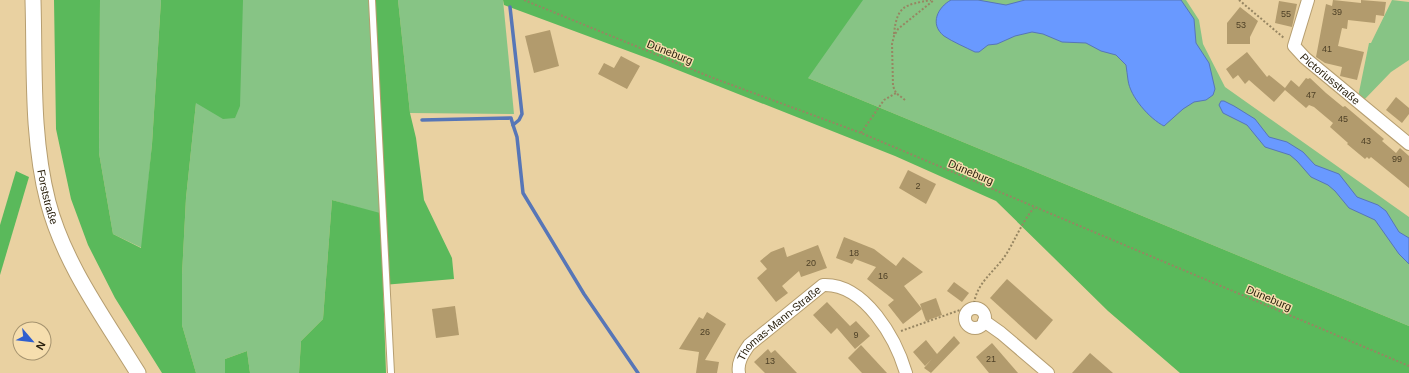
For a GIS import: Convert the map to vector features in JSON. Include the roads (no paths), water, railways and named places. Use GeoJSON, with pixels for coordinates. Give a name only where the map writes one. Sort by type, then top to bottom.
{"type":"FeatureCollection","features":[{"type":"Feature","properties":{"kind":"street","name":"Forststraße"},"geometry":{"type":"LineString","coordinates":[[33,0],[36,122],[40,159],[48,202],[59,232],[80,278],[138,373]]}},
{"type":"Feature","properties":{"kind":"street","name":"Pictoriusstraße"},"geometry":{"type":"LineString","coordinates":[[1308,0],[1294,46],[1305,58],[1408,140]]}},
{"type":"Feature","properties":{"kind":"street","name":"Thomas-Mann-Straße"},"geometry":{"type":"LineString","coordinates":[[739,373],[738,367],[742,355],[749,345],[823,286],[833,285],[854,296],[880,319],[891,335],[901,356],[906,373]]}},
{"type":"Feature","properties":{"kind":"street"},"geometry":{"type":"LineString","coordinates":[[970,310],[983,311],[984,321],[977,328],[971,327],[965,320],[970,310]]}},
{"type":"Feature","properties":{"kind":"street"},"geometry":{"type":"LineString","coordinates":[[984,321],[1001,332],[1048,373]]}},
{"type":"Feature","properties":{"kind":"lane"},"geometry":{"type":"LineString","coordinates":[[372,0],[391,373]]}},
{"type":"Feature","properties":{"kind":"water"},"geometry":{"type":"Polygon","coordinates":[[[951,0],[978,0],[1006,5],[1025,0],[1181,0],[1194,19],[1196,43],[1209,63],[1215,89],[1213,95],[1206,100],[1194,102],[1183,109],[1164,126],[1147,113],[1132,93],[1126,65],[1116,55],[1101,51],[1086,43],[1062,42],[1043,34],[1032,32],[1015,36],[997,44],[988,45],[979,52],[975,52],[944,36],[939,31],[936,21],[937,16],[942,7],[951,0]]]}},
{"type":"Feature","properties":{"kind":"water"},"geometry":{"type":"Polygon","coordinates":[[[1221,101],[1234,106],[1255,119],[1269,137],[1287,142],[1303,152],[1315,165],[1339,174],[1357,197],[1378,205],[1386,211],[1399,232],[1409,238],[1409,264],[1399,254],[1375,220],[1349,208],[1335,191],[1328,185],[1311,177],[1290,155],[1265,147],[1247,125],[1223,113],[1219,105],[1221,101]]]}},
{"type":"Feature","properties":{"kind":"waterway"},"geometry":{"type":"LineString","coordinates":[[510,7],[522,114],[519,120],[513,125],[517,137],[523,193],[584,294],[638,373]]}},
{"type":"Feature","properties":{"kind":"waterway"},"geometry":{"type":"LineString","coordinates":[[422,120],[511,118],[513,125]]}}]}
